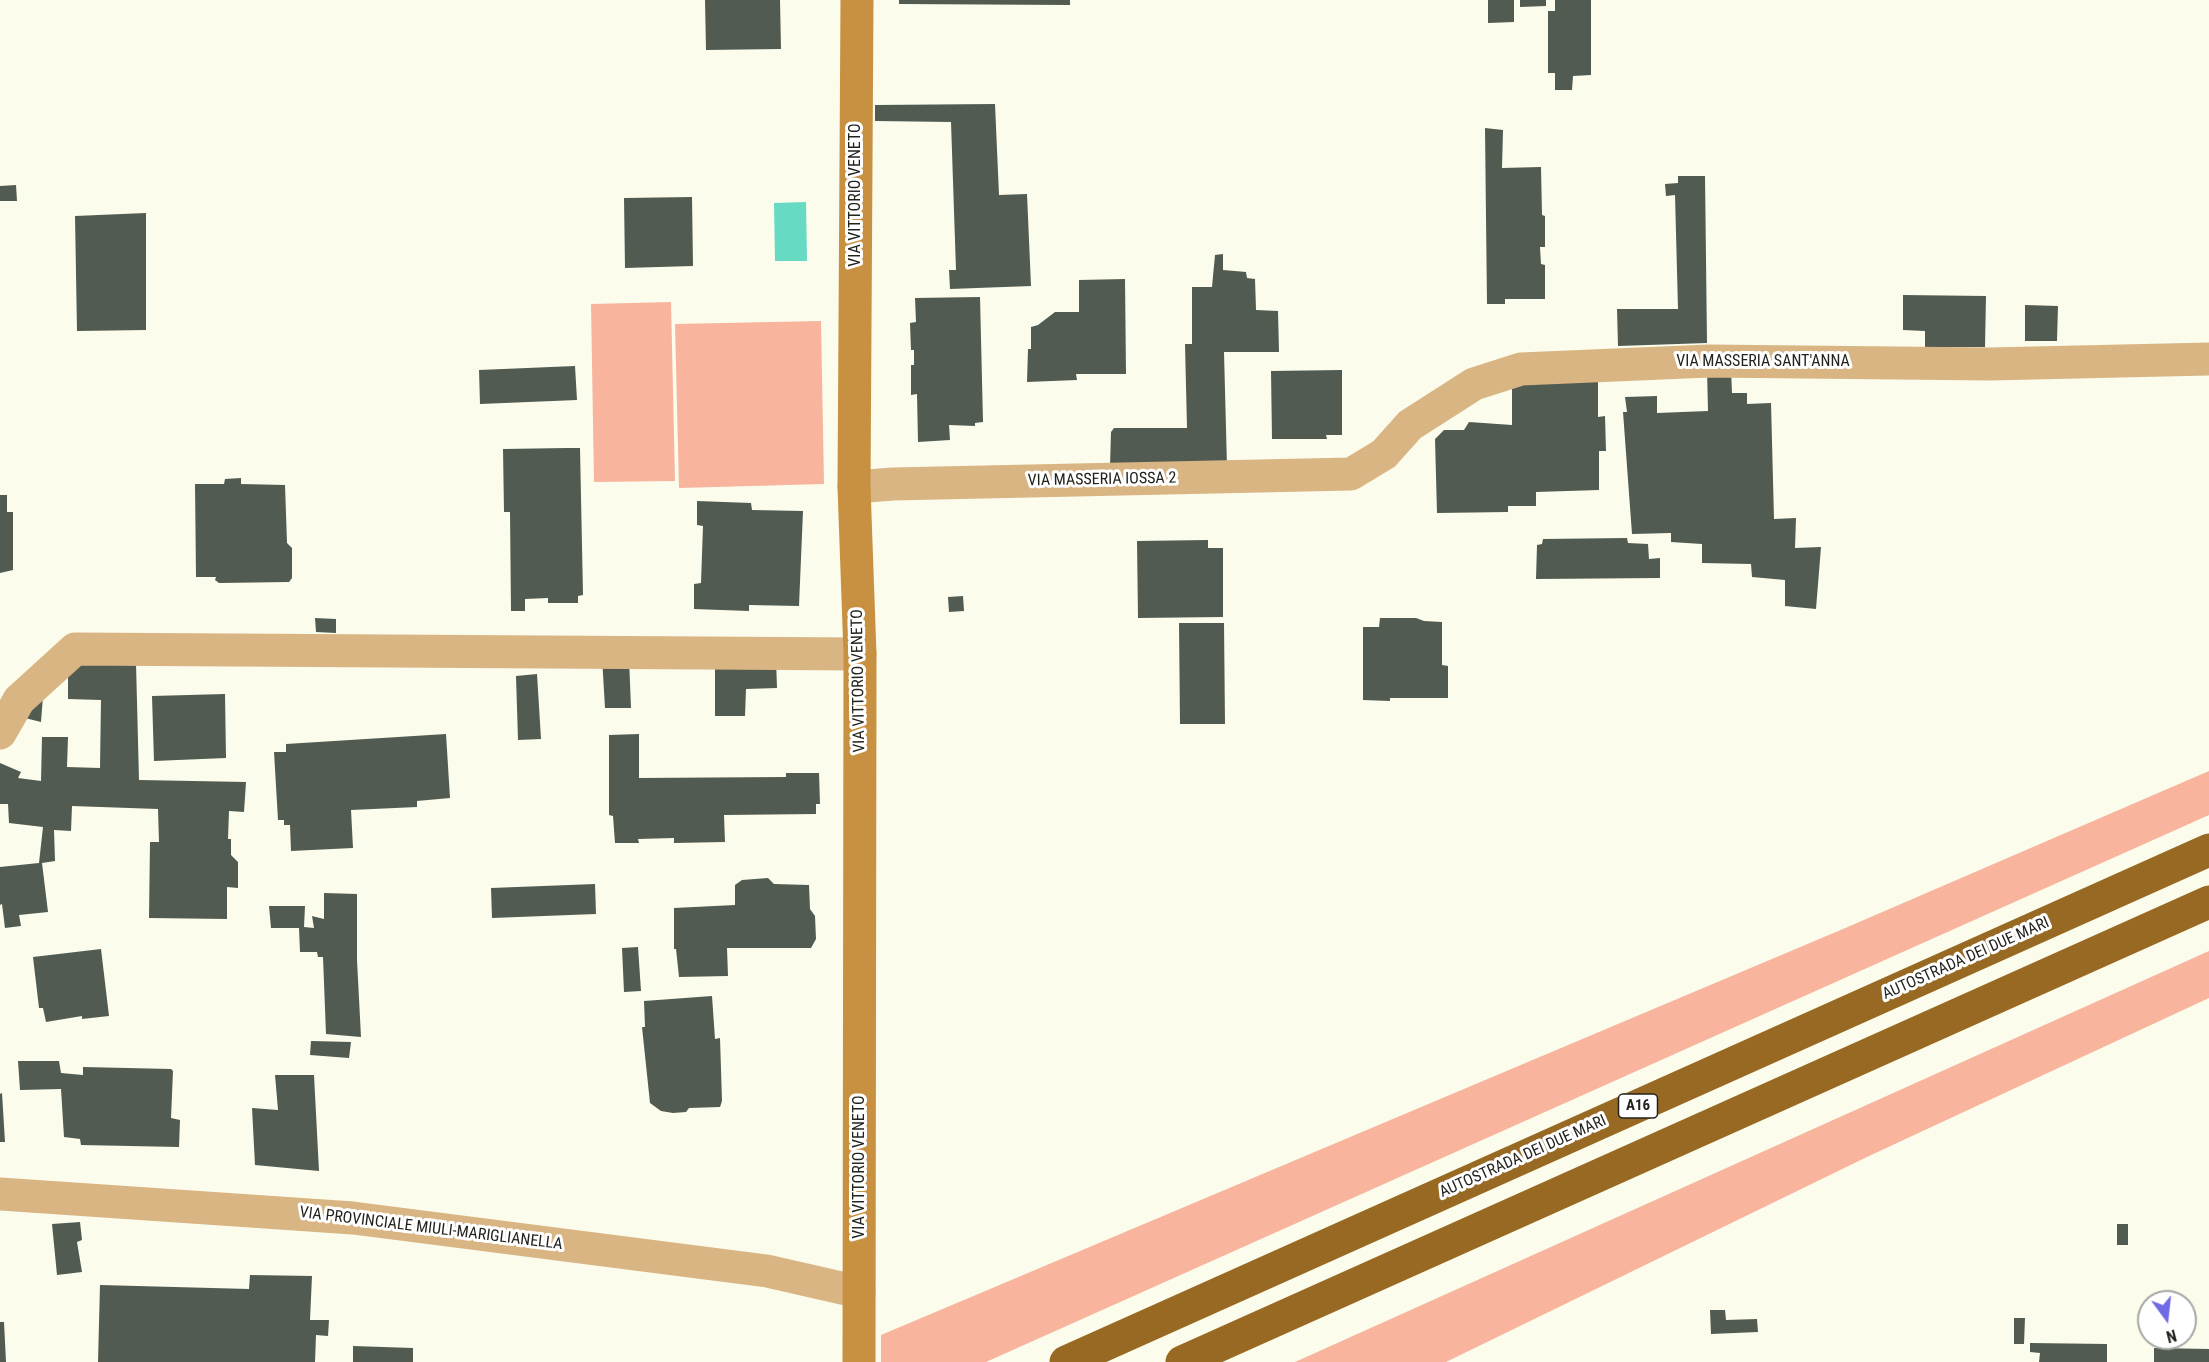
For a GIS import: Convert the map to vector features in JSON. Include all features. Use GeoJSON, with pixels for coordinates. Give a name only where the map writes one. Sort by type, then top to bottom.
{"type":"FeatureCollection","features":[{"type":"Feature","properties":{"kind":"highway","name":"AUTOSTRADA DEI DUE MARI"},"geometry":{"type":"LineString","coordinates":[[1066,1362],[2209,850]]}},
{"type":"Feature","properties":{"kind":"highway"},"geometry":{"type":"LineString","coordinates":[[1182,1362],[2209,902]]}},
{"type":"Feature","properties":{"kind":"street","name":"VIA VITTORIO VENETO"},"geometry":{"type":"LineString","coordinates":[[856,0],[854,487],[860,654],[859,1362]]}},
{"type":"Feature","properties":{"kind":"street","name":"VIA MASSERIA SANT'ANNA"},"geometry":{"type":"LineString","coordinates":[[1350,474],[1384,454],[1410,425],[1474,384],[1521,369],[1709,361],[1990,364],[2209,358]]}},
{"type":"Feature","properties":{"kind":"street","name":"VIA MASSERIA IOSSA 2"},"geometry":{"type":"LineString","coordinates":[[854,487],[1350,474]]}},
{"type":"Feature","properties":{"kind":"street"},"geometry":{"type":"LineString","coordinates":[[0,733],[19,700],[75,649],[860,654]]}},
{"type":"Feature","properties":{"kind":"street","name":"VIA PROVINCIALE MIULI-MARIGLIANELLA"},"geometry":{"type":"LineString","coordinates":[[0,1194],[353,1218],[767,1271],[860,1292]]}},
{"type":"Feature","properties":{"kind":"shaded area"},"geometry":{"type":"Polygon","coordinates":[[[671,302],[675,481],[594,482],[591,304],[671,302]]]}},
{"type":"Feature","properties":{"kind":"shaded area"},"geometry":{"type":"Polygon","coordinates":[[[821,321],[824,484],[679,488],[675,324],[821,321]]]}},
{"type":"Feature","properties":{"kind":"shaded area"},"geometry":{"type":"Polygon","coordinates":[[[2209,771],[2209,815],[986,1362],[881,1362],[881,1335],[1843,929],[2209,771]]]}},
{"type":"Feature","properties":{"kind":"shaded area"},"geometry":{"type":"Polygon","coordinates":[[[2209,951],[2209,998],[1869,1156],[1446,1362],[1295,1362],[2209,951]]]}},
{"type":"Feature","properties":{"kind":"water"},"geometry":{"type":"Polygon","coordinates":[[[806,202],[807,261],[775,261],[774,203],[806,202]]]}},
{"type":"Feature","properties":{"kind":"building"},"geometry":{"type":"Polygon","coordinates":[[[705,0],[780,0],[781,49],[706,50],[705,0]]]}},
{"type":"Feature","properties":{"kind":"building"},"geometry":{"type":"Polygon","coordinates":[[[899,0],[1070,0],[1070,5],[899,4],[899,0]]]}},
{"type":"Feature","properties":{"kind":"building"},"geometry":{"type":"Polygon","coordinates":[[[1488,0],[1514,0],[1514,22],[1488,23],[1488,0]]]}},
{"type":"Feature","properties":{"kind":"building"},"geometry":{"type":"Polygon","coordinates":[[[1520,0],[1546,0],[1546,6],[1520,7],[1520,0]]]}},
{"type":"Feature","properties":{"kind":"building"},"geometry":{"type":"Polygon","coordinates":[[[1555,0],[1591,0],[1591,75],[1573,76],[1572,90],[1555,90],[1555,73],[1548,73],[1548,11],[1555,11],[1555,0]]]}},
{"type":"Feature","properties":{"kind":"building"},"geometry":{"type":"Polygon","coordinates":[[[995,104],[999,195],[1027,194],[1031,286],[950,289],[949,270],[956,270],[951,122],[875,121],[875,105],[995,104]]]}},
{"type":"Feature","properties":{"kind":"building"},"geometry":{"type":"Polygon","coordinates":[[[1485,128],[1503,130],[1502,168],[1541,167],[1545,247],[1540,247],[1541,264],[1545,265],[1545,299],[1505,299],[1505,304],[1487,304],[1485,128]]]}},
{"type":"Feature","properties":{"kind":"building"},"geometry":{"type":"Polygon","coordinates":[[[1678,176],[1705,176],[1707,343],[1618,346],[1617,309],[1678,309],[1675,195],[1666,196],[1665,184],[1678,183],[1678,176]]]}},
{"type":"Feature","properties":{"kind":"building"},"geometry":{"type":"Polygon","coordinates":[[[16,185],[17,201],[0,201],[0,186],[16,185]]]}},
{"type":"Feature","properties":{"kind":"building"},"geometry":{"type":"Polygon","coordinates":[[[692,197],[693,266],[625,268],[624,198],[692,197]]]}},
{"type":"Feature","properties":{"kind":"building"},"geometry":{"type":"Polygon","coordinates":[[[146,213],[146,330],[77,331],[75,216],[146,213]]]}},
{"type":"Feature","properties":{"kind":"building"},"geometry":{"type":"Polygon","coordinates":[[[1223,254],[1223,270],[1246,272],[1247,278],[1255,279],[1256,310],[1278,311],[1279,352],[1224,352],[1227,467],[1110,466],[1111,432],[1114,428],[1187,428],[1185,344],[1192,344],[1192,287],[1212,287],[1215,255],[1223,254]]]}},
{"type":"Feature","properties":{"kind":"building"},"geometry":{"type":"Polygon","coordinates":[[[1125,279],[1126,374],[1076,374],[1077,380],[1027,382],[1031,327],[1038,325],[1055,312],[1079,312],[1079,280],[1125,279]]]}},
{"type":"Feature","properties":{"kind":"building"},"geometry":{"type":"Polygon","coordinates":[[[1903,295],[1986,296],[1985,347],[1925,347],[1925,331],[1903,330],[1903,295]]]}},
{"type":"Feature","properties":{"kind":"building"},"geometry":{"type":"Polygon","coordinates":[[[980,297],[983,422],[975,423],[975,426],[949,425],[950,440],[918,442],[917,394],[911,395],[911,365],[914,365],[914,350],[911,350],[910,323],[916,322],[915,298],[980,297]]]}},
{"type":"Feature","properties":{"kind":"building"},"geometry":{"type":"Polygon","coordinates":[[[2025,305],[2058,306],[2057,341],[2025,341],[2025,305]]]}},
{"type":"Feature","properties":{"kind":"building"},"geometry":{"type":"Polygon","coordinates":[[[575,366],[577,400],[480,404],[479,370],[575,366]]]}},
{"type":"Feature","properties":{"kind":"building"},"geometry":{"type":"Polygon","coordinates":[[[1707,369],[1731,369],[1732,393],[1747,393],[1747,404],[1771,403],[1774,519],[1796,518],[1795,548],[1821,547],[1816,609],[1785,606],[1785,580],[1752,577],[1751,564],[1702,563],[1702,544],[1671,542],[1671,533],[1632,534],[1623,412],[1627,412],[1625,397],[1657,396],[1657,413],[1708,411],[1707,369]]]}},
{"type":"Feature","properties":{"kind":"building"},"geometry":{"type":"Polygon","coordinates":[[[1342,370],[1342,435],[1326,435],[1327,439],[1272,439],[1271,371],[1342,370]]]}},
{"type":"Feature","properties":{"kind":"building"},"geometry":{"type":"Polygon","coordinates":[[[1598,376],[1598,417],[1605,416],[1606,451],[1599,451],[1599,490],[1536,492],[1536,506],[1508,506],[1508,512],[1437,513],[1435,439],[1444,430],[1464,430],[1469,422],[1512,425],[1512,379],[1598,376]]]}},
{"type":"Feature","properties":{"kind":"building"},"geometry":{"type":"Polygon","coordinates":[[[580,448],[583,595],[578,596],[578,603],[548,603],[548,598],[525,599],[525,611],[511,611],[510,512],[504,512],[503,449],[580,448]]]}},
{"type":"Feature","properties":{"kind":"building"},"geometry":{"type":"Polygon","coordinates":[[[241,478],[241,484],[285,485],[287,543],[292,548],[292,578],[289,582],[219,583],[215,580],[216,577],[196,577],[195,484],[224,484],[225,479],[241,478]]]}},
{"type":"Feature","properties":{"kind":"building"},"geometry":{"type":"Polygon","coordinates":[[[0,495],[7,495],[7,512],[13,512],[13,570],[0,573],[0,495]]]}},
{"type":"Feature","properties":{"kind":"building"},"geometry":{"type":"Polygon","coordinates":[[[697,501],[751,503],[752,510],[803,511],[799,606],[749,605],[749,611],[694,609],[694,584],[701,583],[703,526],[697,525],[697,501]]]}},
{"type":"Feature","properties":{"kind":"building"},"geometry":{"type":"Polygon","coordinates":[[[1627,538],[1628,543],[1648,544],[1649,559],[1660,558],[1660,578],[1536,579],[1537,545],[1542,544],[1543,539],[1627,538]]]}},
{"type":"Feature","properties":{"kind":"building"},"geometry":{"type":"Polygon","coordinates":[[[1208,540],[1208,548],[1223,548],[1223,617],[1138,618],[1137,541],[1208,540]]]}},
{"type":"Feature","properties":{"kind":"building"},"geometry":{"type":"Polygon","coordinates":[[[963,596],[964,611],[949,612],[948,597],[963,596]]]}},
{"type":"Feature","properties":{"kind":"building"},"geometry":{"type":"Polygon","coordinates":[[[315,618],[336,619],[336,633],[316,632],[315,618]]]}},
{"type":"Feature","properties":{"kind":"building"},"geometry":{"type":"Polygon","coordinates":[[[1380,618],[1416,618],[1442,622],[1442,665],[1448,666],[1448,698],[1363,700],[1363,627],[1379,627],[1380,618]]]}},
{"type":"Feature","properties":{"kind":"building"},"geometry":{"type":"Polygon","coordinates":[[[1179,623],[1224,623],[1225,724],[1180,724],[1179,623]]]}},
{"type":"Feature","properties":{"kind":"building"},"geometry":{"type":"Polygon","coordinates":[[[602,657],[629,658],[631,708],[605,708],[602,657]]]}},
{"type":"Feature","properties":{"kind":"building"},"geometry":{"type":"Polygon","coordinates":[[[715,658],[776,659],[777,688],[746,689],[745,716],[715,716],[715,658]]]}},
{"type":"Feature","properties":{"kind":"building"},"geometry":{"type":"Polygon","coordinates":[[[68,663],[136,663],[139,780],[246,782],[244,812],[229,811],[228,839],[231,839],[231,855],[238,862],[238,888],[227,887],[227,919],[149,918],[150,842],[159,842],[158,809],[72,806],[71,831],[54,830],[55,861],[42,863],[48,912],[19,915],[21,926],[5,928],[2,904],[0,905],[0,867],[39,863],[43,827],[9,823],[8,804],[0,804],[0,763],[21,772],[18,778],[41,781],[42,737],[68,737],[67,767],[100,768],[101,700],[68,699],[68,663]]]}},
{"type":"Feature","properties":{"kind":"building"},"geometry":{"type":"Polygon","coordinates":[[[537,674],[541,739],[518,740],[516,676],[537,674]]]}},
{"type":"Feature","properties":{"kind":"building"},"geometry":{"type":"Polygon","coordinates":[[[225,694],[226,758],[154,761],[152,696],[225,694]]]}},
{"type":"Feature","properties":{"kind":"building"},"geometry":{"type":"Polygon","coordinates":[[[43,696],[41,722],[21,717],[43,696]]]}},
{"type":"Feature","properties":{"kind":"building"},"geometry":{"type":"Polygon","coordinates":[[[446,734],[450,798],[417,801],[417,807],[351,810],[353,848],[291,851],[290,825],[284,825],[284,820],[278,820],[274,752],[286,752],[286,744],[446,734]]]}},
{"type":"Feature","properties":{"kind":"building"},"geometry":{"type":"Polygon","coordinates":[[[639,734],[639,778],[786,777],[786,773],[819,773],[820,804],[816,804],[816,814],[724,815],[725,842],[674,843],[674,838],[638,839],[639,843],[615,843],[613,816],[609,815],[609,735],[639,734]]]}},
{"type":"Feature","properties":{"kind":"building"},"geometry":{"type":"Polygon","coordinates":[[[768,878],[774,884],[809,885],[810,909],[815,916],[816,939],[811,948],[727,948],[728,976],[679,977],[676,949],[674,949],[674,908],[735,905],[735,885],[742,880],[768,878]]]}},
{"type":"Feature","properties":{"kind":"building"},"geometry":{"type":"Polygon","coordinates":[[[595,884],[596,914],[492,918],[491,888],[595,884]]]}},
{"type":"Feature","properties":{"kind":"building"},"geometry":{"type":"Polygon","coordinates":[[[324,893],[357,894],[357,960],[361,1037],[326,1034],[323,957],[318,957],[317,952],[300,952],[299,928],[271,928],[269,906],[305,906],[304,927],[314,928],[312,916],[324,919],[324,893]]]}},
{"type":"Feature","properties":{"kind":"building"},"geometry":{"type":"Polygon","coordinates":[[[638,947],[641,991],[624,992],[622,948],[638,947]]]}},
{"type":"Feature","properties":{"kind":"building"},"geometry":{"type":"Polygon","coordinates":[[[101,949],[109,1016],[82,1019],[82,1016],[46,1022],[43,1008],[39,1008],[33,957],[101,949]]]}},
{"type":"Feature","properties":{"kind":"building"},"geometry":{"type":"Polygon","coordinates":[[[712,996],[715,1039],[720,1038],[722,1101],[720,1107],[689,1108],[686,1112],[673,1113],[661,1111],[650,1103],[642,1027],[645,1027],[644,1001],[712,996]]]}},
{"type":"Feature","properties":{"kind":"building"},"geometry":{"type":"Polygon","coordinates":[[[311,1041],[351,1042],[349,1058],[310,1055],[311,1041]]]}},
{"type":"Feature","properties":{"kind":"building"},"geometry":{"type":"Polygon","coordinates":[[[18,1061],[59,1061],[61,1073],[83,1075],[83,1067],[171,1069],[173,1071],[171,1118],[180,1120],[179,1147],[81,1145],[80,1139],[64,1137],[61,1089],[20,1090],[18,1061]]]}},
{"type":"Feature","properties":{"kind":"building"},"geometry":{"type":"Polygon","coordinates":[[[275,1075],[314,1075],[319,1171],[255,1165],[252,1108],[278,1110],[275,1075]]]}},
{"type":"Feature","properties":{"kind":"building"},"geometry":{"type":"Polygon","coordinates":[[[2,1093],[5,1142],[0,1142],[0,1094],[2,1093]]]}},
{"type":"Feature","properties":{"kind":"building"},"geometry":{"type":"Polygon","coordinates":[[[80,1222],[82,1240],[77,1242],[82,1272],[57,1275],[52,1224],[80,1222]]]}},
{"type":"Feature","properties":{"kind":"building"},"geometry":{"type":"Polygon","coordinates":[[[2117,1224],[2128,1224],[2128,1245],[2117,1245],[2117,1224]]]}},
{"type":"Feature","properties":{"kind":"building"},"geometry":{"type":"Polygon","coordinates":[[[250,1275],[312,1276],[310,1320],[329,1320],[328,1336],[316,1335],[315,1362],[98,1362],[100,1285],[249,1289],[250,1275]]]}},
{"type":"Feature","properties":{"kind":"building"},"geometry":{"type":"Polygon","coordinates":[[[1710,1310],[1725,1310],[1726,1320],[1757,1319],[1758,1332],[1711,1334],[1710,1310]]]}},
{"type":"Feature","properties":{"kind":"building"},"geometry":{"type":"Polygon","coordinates":[[[2014,1318],[2025,1318],[2024,1344],[2014,1344],[2014,1318]]]}},
{"type":"Feature","properties":{"kind":"building"},"geometry":{"type":"Polygon","coordinates":[[[0,1322],[4,1322],[6,1362],[0,1362],[0,1322]]]}},
{"type":"Feature","properties":{"kind":"building"},"geometry":{"type":"Polygon","coordinates":[[[2030,1343],[2107,1344],[2107,1362],[2039,1362],[2040,1353],[2030,1352],[2030,1343]]]}},
{"type":"Feature","properties":{"kind":"building"},"geometry":{"type":"Polygon","coordinates":[[[353,1346],[413,1348],[413,1362],[353,1362],[353,1346]]]}},
{"type":"Feature","properties":{"kind":"building"},"geometry":{"type":"Polygon","coordinates":[[[2209,1349],[2209,1362],[2154,1362],[2154,1350],[2209,1349]]]}}]}
